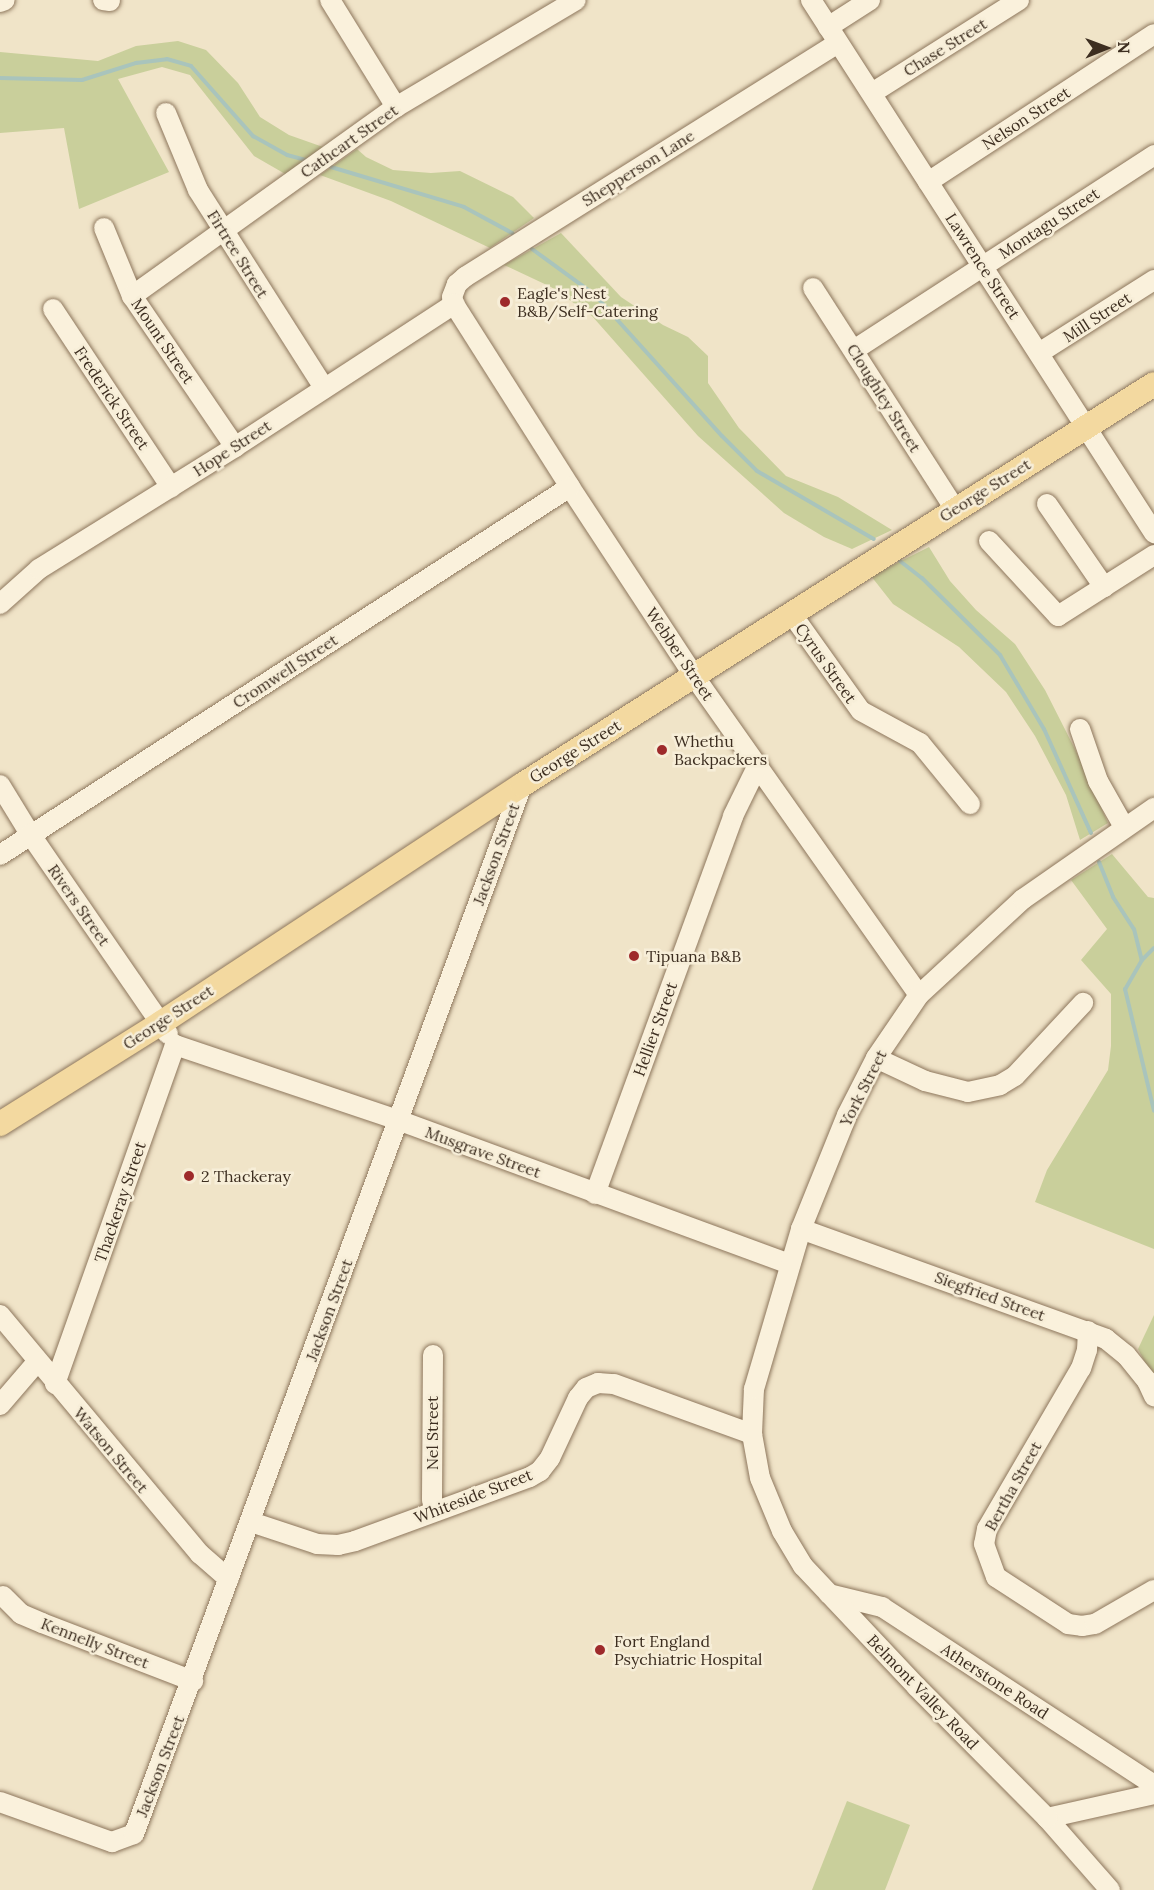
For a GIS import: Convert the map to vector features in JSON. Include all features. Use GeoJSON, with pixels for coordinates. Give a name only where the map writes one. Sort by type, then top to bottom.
{"type":"FeatureCollection","features":[{"type":"Feature","properties":{"kind":"main road","name":"George Street"},"geometry":{"type":"LineString","coordinates":[[0,1124],[161,1023],[522,785],[1154,384]]}},
{"type":"Feature","properties":{"kind":"street"},"geometry":{"type":"LineString","coordinates":[[0,2],[5,0]]}},
{"type":"Feature","properties":{"kind":"street"},"geometry":{"type":"LineString","coordinates":[[103,0],[110,1]]}},
{"type":"Feature","properties":{"kind":"street"},"geometry":{"type":"LineString","coordinates":[[330,0],[396,107]]}},
{"type":"Feature","properties":{"kind":"street","name":"Cathcart Street"},"geometry":{"type":"LineString","coordinates":[[132,296],[396,107],[576,0]]}},
{"type":"Feature","properties":{"kind":"street","name":"Lawrence Street"},"geometry":{"type":"LineString","coordinates":[[811,0],[1154,533]]}},
{"type":"Feature","properties":{"kind":"street","name":"Shepperson Lane"},"geometry":{"type":"LineString","coordinates":[[454,304],[454,290],[465,277],[833,35],[870,0]]}},
{"type":"Feature","properties":{"kind":"street","name":"Chase Street"},"geometry":{"type":"LineString","coordinates":[[872,93],[1019,0]]}},
{"type":"Feature","properties":{"kind":"street","name":"Nelson Street"},"geometry":{"type":"LineString","coordinates":[[928,182],[1154,34]]}},
{"type":"Feature","properties":{"kind":"street","name":"Firtree Street"},"geometry":{"type":"LineString","coordinates":[[166,113],[198,190],[324,388]]}},
{"type":"Feature","properties":{"kind":"street","name":"Montagu Street"},"geometry":{"type":"LineString","coordinates":[[854,350],[1154,155]]}},
{"type":"Feature","properties":{"kind":"street","name":"Mount Street"},"geometry":{"type":"LineString","coordinates":[[104,228],[132,296],[235,447]]}},
{"type":"Feature","properties":{"kind":"street","name":"Mill Street"},"geometry":{"type":"LineString","coordinates":[[1039,353],[1154,280]]}},
{"type":"Feature","properties":{"kind":"street","name":"Cloughley Street"},"geometry":{"type":"LineString","coordinates":[[813,288],[954,509]]}},
{"type":"Feature","properties":{"kind":"street","name":"Hope Street"},"geometry":{"type":"LineString","coordinates":[[6,598],[39,569],[235,447],[454,304]]}},
{"type":"Feature","properties":{"kind":"street","name":"Webber Street"},"geometry":{"type":"LineString","coordinates":[[454,304],[694,676],[919,995]]}},
{"type":"Feature","properties":{"kind":"street","name":"Frederick Street"},"geometry":{"type":"LineString","coordinates":[[53,309],[171,487]]}},
{"type":"Feature","properties":{"kind":"street","name":"Cromwell Street"},"geometry":{"type":"LineString","coordinates":[[0,855],[570,487]]}},
{"type":"Feature","properties":{"kind":"street"},"geometry":{"type":"LineString","coordinates":[[1047,504],[1104,587]]}},
{"type":"Feature","properties":{"kind":"street"},"geometry":{"type":"LineString","coordinates":[[989,541],[1055,615],[1061,615],[1154,555]]}},
{"type":"Feature","properties":{"kind":"street","name":"Cyrus Street"},"geometry":{"type":"LineString","coordinates":[[791,613],[861,711],[920,743],[970,804]]}},
{"type":"Feature","properties":{"kind":"street"},"geometry":{"type":"LineString","coordinates":[[1080,729],[1098,781],[1124,826]]}},
{"type":"Feature","properties":{"kind":"street","name":"Hellier Street"},"geometry":{"type":"LineString","coordinates":[[595,1194],[733,816],[758,765]]}},
{"type":"Feature","properties":{"kind":"street","name":"Rivers Street"},"geometry":{"type":"LineString","coordinates":[[0,785],[30,834],[161,1023]]}},
{"type":"Feature","properties":{"kind":"street","name":"Jackson Street"},"geometry":{"type":"LineString","coordinates":[[0,1802],[102,1840],[120,1841],[134,1834],[193,1681],[522,785]]}},
{"type":"Feature","properties":{"kind":"street","name":"York Street"},"geometry":{"type":"LineString","coordinates":[[760,1478],[752,1434],[754,1389],[801,1229],[847,1115],[876,1058],[919,995],[1023,899],[1124,826],[1154,808]]}},
{"type":"Feature","properties":{"kind":"street"},"geometry":{"type":"LineString","coordinates":[[876,1058],[925,1081],[968,1092],[1000,1085],[1015,1076],[1083,1003]]}},
{"type":"Feature","properties":{"kind":"street"},"geometry":{"type":"LineString","coordinates":[[161,1023],[175,1045]]}},
{"type":"Feature","properties":{"kind":"street","name":"Musgrave Street"},"geometry":{"type":"LineString","coordinates":[[175,1045],[398,1120],[789,1264]]}},
{"type":"Feature","properties":{"kind":"street","name":"Thackeray Street"},"geometry":{"type":"LineString","coordinates":[[55,1384],[175,1045]]}},
{"type":"Feature","properties":{"kind":"street","name":"Siegfried Street"},"geometry":{"type":"LineString","coordinates":[[801,1229],[1088,1330],[1106,1339],[1126,1355],[1147,1381],[1154,1396]]}},
{"type":"Feature","properties":{"kind":"street","name":"Watson Street"},"geometry":{"type":"LineString","coordinates":[[0,1315],[55,1384],[200,1554],[229,1579]]}},
{"type":"Feature","properties":{"kind":"street","name":"Bertha Street"},"geometry":{"type":"LineString","coordinates":[[1088,1330],[1087,1350],[1081,1368],[987,1528],[984,1544],[996,1577],[1068,1624],[1082,1626],[1095,1624],[1154,1590]]}},
{"type":"Feature","properties":{"kind":"street","name":"Nel Street"},"geometry":{"type":"LineString","coordinates":[[433,1355],[432,1499],[434,1511]]}},
{"type":"Feature","properties":{"kind":"street"},"geometry":{"type":"LineString","coordinates":[[0,1405],[37,1362]]}},
{"type":"Feature","properties":{"kind":"street","name":"Whiteside Street"},"geometry":{"type":"LineString","coordinates":[[251,1522],[316,1544],[338,1545],[355,1541],[530,1477],[540,1471],[550,1458],[578,1398],[586,1388],[598,1383],[614,1384],[752,1434]]}},
{"type":"Feature","properties":{"kind":"street","name":"Belmont Valley Road"},"geometry":{"type":"LineString","coordinates":[[760,1478],[782,1531],[803,1566],[1047,1818],[1110,1890]]}},
{"type":"Feature","properties":{"kind":"street","name":"Atherstone Road"},"geometry":{"type":"LineString","coordinates":[[829,1594],[882,1607],[1154,1785]]}},
{"type":"Feature","properties":{"kind":"street","name":"Kennelly Street"},"geometry":{"type":"LineString","coordinates":[[3,1596],[21,1614],[193,1681]]}},
{"type":"Feature","properties":{"kind":"street"},"geometry":{"type":"LineString","coordinates":[[1047,1818],[1154,1794]]}},
{"type":"Feature","properties":{"kind":"green space"},"geometry":{"type":"Polygon","coordinates":[[[178,41],[206,50],[238,83],[260,117],[289,135],[323,147],[287,175],[254,156],[190,75],[162,67],[118,79],[169,172],[79,209],[64,128],[0,133],[0,52],[98,61],[136,46],[178,41]]]}},
{"type":"Feature","properties":{"kind":"green space"},"geometry":{"type":"Polygon","coordinates":[[[357,149],[366,157],[393,170],[431,173],[460,171],[513,197],[534,218],[490,248],[391,201],[320,175],[357,149]]]}},
{"type":"Feature","properties":{"kind":"green space"},"geometry":{"type":"Polygon","coordinates":[[[561,233],[621,297],[663,325],[688,337],[708,356],[708,383],[739,428],[786,476],[838,497],[892,530],[852,549],[824,537],[784,513],[698,436],[592,316],[551,287],[504,265],[561,233]]]}},
{"type":"Feature","properties":{"kind":"green space"},"geometry":{"type":"Polygon","coordinates":[[[929,547],[950,581],[976,610],[1015,644],[1045,690],[1079,757],[1108,823],[1080,840],[1066,795],[1035,736],[1006,692],[959,647],[893,604],[871,576],[929,547]]]}},
{"type":"Feature","properties":{"kind":"green space"},"geometry":{"type":"Polygon","coordinates":[[[1112,854],[1148,897],[1154,898],[1154,1249],[1035,1202],[1047,1170],[1108,1070],[1111,1046],[1111,994],[1081,960],[1107,929],[1071,880],[1112,854]]]}},
{"type":"Feature","properties":{"kind":"green space"},"geometry":{"type":"Polygon","coordinates":[[[1154,1315],[1154,1380],[1138,1349],[1154,1315]]]}},
{"type":"Feature","properties":{"kind":"green space"},"geometry":{"type":"Polygon","coordinates":[[[847,1801],[910,1825],[885,1890],[812,1890],[847,1801]]]}},
{"type":"Feature","properties":{"kind":"waterway"},"geometry":{"type":"LineString","coordinates":[[0,78],[82,80],[136,63],[167,59],[191,66],[253,136],[287,155],[306,160]]}},
{"type":"Feature","properties":{"kind":"waterway"},"geometry":{"type":"LineString","coordinates":[[331,167],[464,207],[512,233]]}},
{"type":"Feature","properties":{"kind":"waterway"},"geometry":{"type":"LineString","coordinates":[[532,249],[594,294],[722,436],[757,471],[874,539]]}},
{"type":"Feature","properties":{"kind":"waterway"},"geometry":{"type":"LineString","coordinates":[[900,561],[922,578],[1000,655],[1044,729],[1091,833]]}},
{"type":"Feature","properties":{"kind":"waterway"},"geometry":{"type":"LineString","coordinates":[[1099,862],[1113,897],[1134,929],[1142,960]]}},
{"type":"Feature","properties":{"kind":"waterway"},"geometry":{"type":"LineString","coordinates":[[1154,948],[1142,960],[1125,989],[1154,1111]]}},
{"type":"Feature","properties":{"kind":"place","name":"Eagle's Nest B&B/Self-Catering"},"geometry":{"type":"Point","coordinates":[505,302]}},
{"type":"Feature","properties":{"kind":"place","name":"Whethu Backpackers"},"geometry":{"type":"Point","coordinates":[662,750]}},
{"type":"Feature","properties":{"kind":"place","name":"Tipuana B&B"},"geometry":{"type":"Point","coordinates":[634,956]}},
{"type":"Feature","properties":{"kind":"place","name":"2 Thackeray"},"geometry":{"type":"Point","coordinates":[189,1176]}},
{"type":"Feature","properties":{"kind":"place","name":"Fort England Psychiatric Hospital"},"geometry":{"type":"Point","coordinates":[600,1650]}}]}
